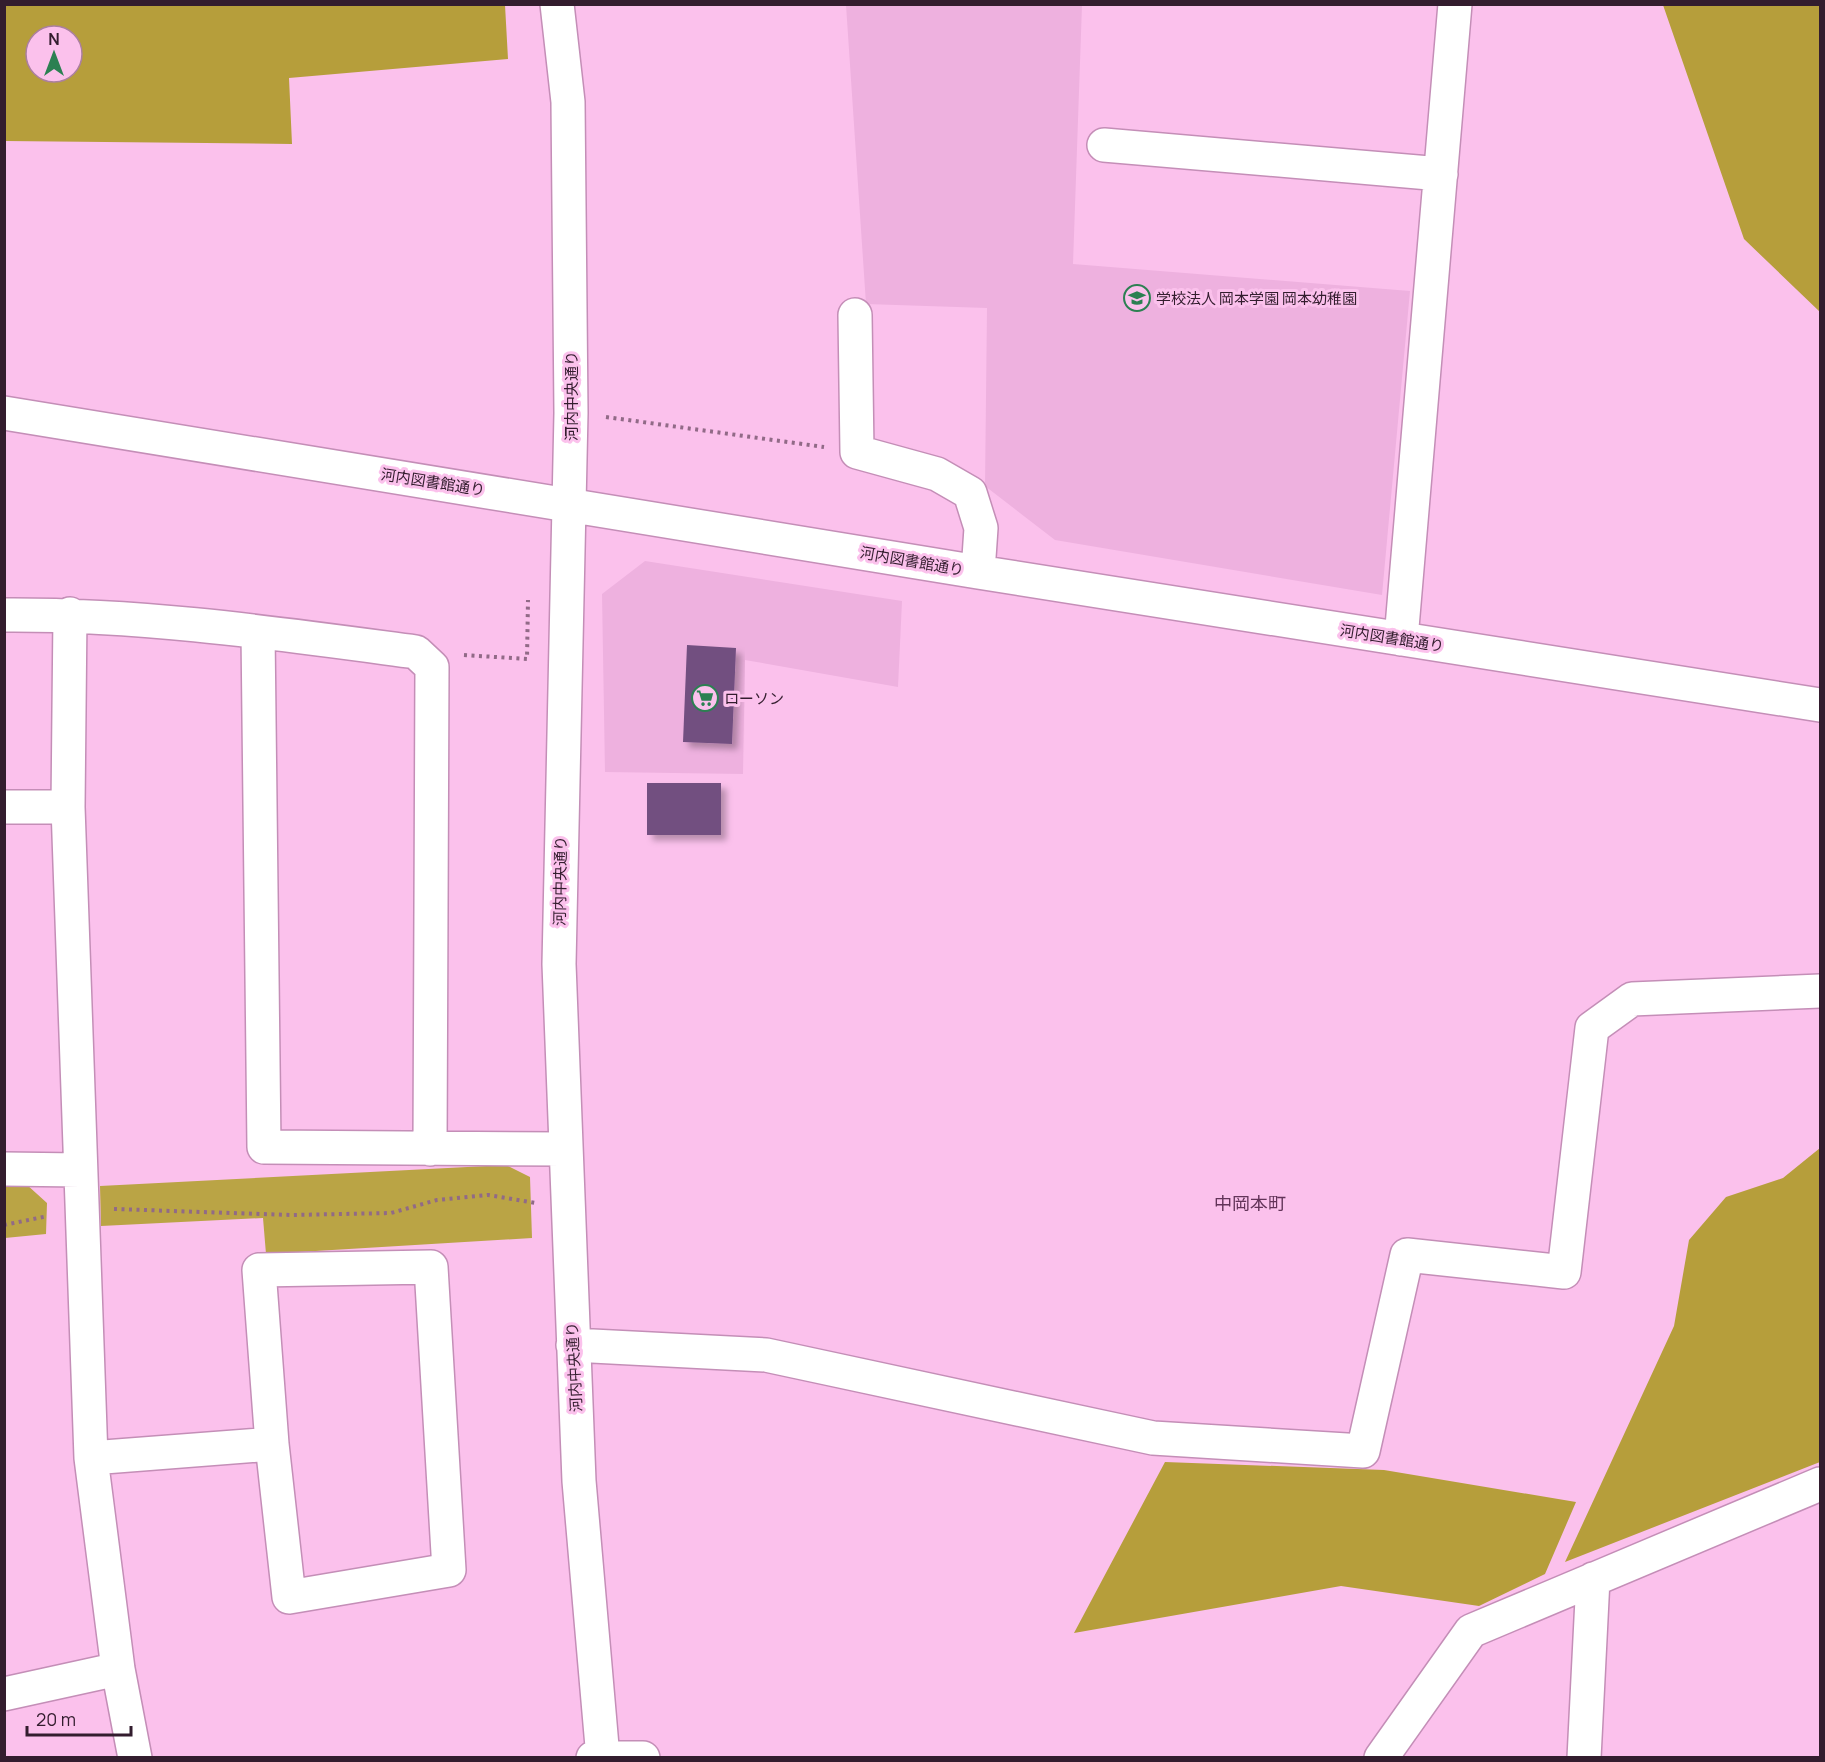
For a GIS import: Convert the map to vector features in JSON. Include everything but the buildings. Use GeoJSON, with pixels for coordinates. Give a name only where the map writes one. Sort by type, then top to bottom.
{"type":"FeatureCollection","features":[{"type":"Feature","properties":{"kind":"street","name":"河内中央通り"},"geometry":{"type":"LineString","coordinates":[[557,4],[567,102],[571,413],[571,504],[559,964],[564,1149],[579,1481],[600,1757]]}},
{"type":"Feature","properties":{"kind":"street"},"geometry":{"type":"LineString","coordinates":[[1401,639],[1455,4]]}},
{"type":"Feature","properties":{"kind":"street"},"geometry":{"type":"LineString","coordinates":[[1104,146],[1441,174]]}},
{"type":"Feature","properties":{"kind":"street"},"geometry":{"type":"LineString","coordinates":[[855,315],[857,452],[937,474],[970,493],[981,528],[978,572]]}},
{"type":"Feature","properties":{"kind":"street","name":"河内図書館通り"},"geometry":{"type":"LineString","coordinates":[[4,413],[978,572],[1821,705]]}},
{"type":"Feature","properties":{"kind":"street"},"geometry":{"type":"LineString","coordinates":[[4,615],[70,614],[258,632],[416,652],[432,667],[430,1149]]}},
{"type":"Feature","properties":{"kind":"street"},"geometry":{"type":"LineString","coordinates":[[70,614],[68,807],[91,1458],[118,1669],[135,1758]]}},
{"type":"Feature","properties":{"kind":"street"},"geometry":{"type":"LineString","coordinates":[[258,632],[264,1147],[564,1149]]}},
{"type":"Feature","properties":{"kind":"street"},"geometry":{"type":"LineString","coordinates":[[4,807],[68,807]]}},
{"type":"Feature","properties":{"kind":"street"},"geometry":{"type":"LineString","coordinates":[[573,1345],[766,1355],[1153,1438],[1363,1451],[1407,1255],[1564,1272],[1592,1028],[1632,999],[1821,992]]}},
{"type":"Feature","properties":{"kind":"street"},"geometry":{"type":"LineString","coordinates":[[4,1169],[80,1170]]}},
{"type":"Feature","properties":{"kind":"street"},"geometry":{"type":"LineString","coordinates":[[431,1267],[449,1570],[289,1597],[272,1444],[259,1270],[431,1267]]}},
{"type":"Feature","properties":{"kind":"street"},"geometry":{"type":"LineString","coordinates":[[91,1458],[272,1444]]}},
{"type":"Feature","properties":{"kind":"street"},"geometry":{"type":"LineString","coordinates":[[1381,1758],[1471,1631],[1821,1484]]}},
{"type":"Feature","properties":{"kind":"street"},"geometry":{"type":"LineString","coordinates":[[1584,1758],[1593,1580]]}},
{"type":"Feature","properties":{"kind":"street"},"geometry":{"type":"LineString","coordinates":[[4,1694],[118,1669]]}},
{"type":"Feature","properties":{"kind":"street"},"geometry":{"type":"LineString","coordinates":[[600,1757],[643,1758]]}},
{"type":"Feature","properties":{"kind":"path"},"geometry":{"type":"LineString","coordinates":[[571,413],[857,452]]}},
{"type":"Feature","properties":{"kind":"path"},"geometry":{"type":"LineString","coordinates":[[427,663],[440,654],[527,658],[528,600]]}},
{"type":"Feature","properties":{"kind":"path"},"geometry":{"type":"LineString","coordinates":[[4,1225],[82,1208],[291,1215],[391,1214],[437,1200],[488,1195],[567,1208]]}},
{"type":"Feature","properties":{"kind":"shaded area"},"geometry":{"type":"Polygon","coordinates":[[[5,4],[505,5],[508,59],[289,78],[292,144],[5,141],[5,4]]]}},
{"type":"Feature","properties":{"kind":"shaded area","name":"学校法人 岡本学園 岡本幼稚園"},"geometry":{"type":"Polygon","coordinates":[[[846,5],[1082,5],[1073,264],[1410,291],[1382,595],[1055,540],[985,486],[987,308],[866,304],[846,5]]]}},
{"type":"Feature","properties":{"kind":"shaded area"},"geometry":{"type":"Polygon","coordinates":[[[1663,5],[1820,5],[1820,312],[1744,239],[1663,5]]]}},
{"type":"Feature","properties":{"kind":"shaded area"},"geometry":{"type":"Polygon","coordinates":[[[645,561],[902,601],[898,687],[745,660],[743,774],[605,772],[602,594],[645,561]]]}},
{"type":"Feature","properties":{"kind":"shaded area"},"geometry":{"type":"Polygon","coordinates":[[[1820,1148],[1820,1462],[1565,1562],[1674,1326],[1689,1240],[1726,1197],[1783,1178],[1820,1148]]]}},
{"type":"Feature","properties":{"kind":"shaded area"},"geometry":{"type":"Polygon","coordinates":[[[506,1165],[530,1177],[532,1238],[266,1254],[263,1218],[101,1226],[100,1186],[506,1165]]]}},
{"type":"Feature","properties":{"kind":"shaded area"},"geometry":{"type":"Polygon","coordinates":[[[5,1184],[26,1184],[47,1203],[46,1234],[5,1238],[5,1184]]]}},
{"type":"Feature","properties":{"kind":"shaded area"},"geometry":{"type":"Polygon","coordinates":[[[1165,1462],[1384,1470],[1576,1502],[1545,1574],[1479,1606],[1341,1586],[1074,1633],[1165,1462]]]}},
{"type":"Feature","properties":{"kind":"place","name":"学校法人 岡本学園 岡本幼稚園"},"geometry":{"type":"Point","coordinates":[1137,298]}},
{"type":"Feature","properties":{"kind":"place","name":"ローソン"},"geometry":{"type":"Point","coordinates":[705,698]}},
{"type":"Feature","properties":{"kind":"district","name":"中岡本町"},"geometry":{"type":"Point","coordinates":[1250,1203]}}]}
